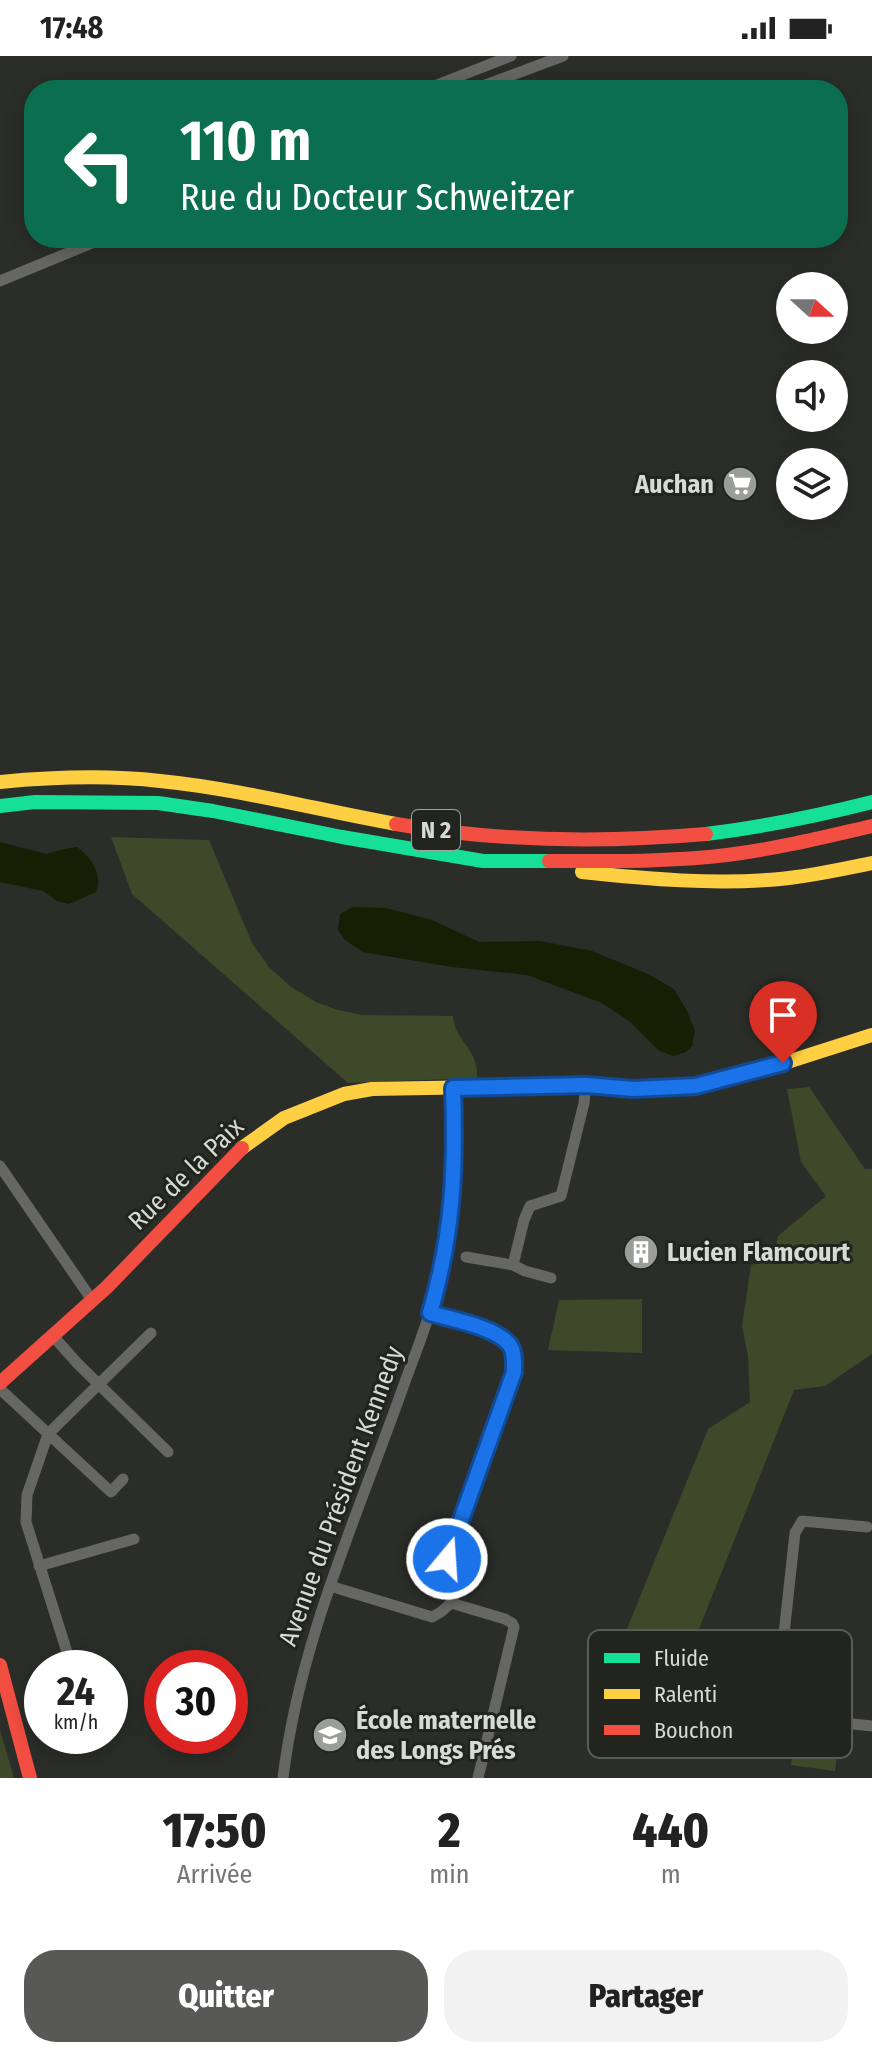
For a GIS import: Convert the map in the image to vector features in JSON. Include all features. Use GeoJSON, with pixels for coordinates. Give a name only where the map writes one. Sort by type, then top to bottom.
{"type":"FeatureCollection","features":[{"type":"Feature","properties":{"kind":"main road","name":"N 2"},"geometry":{"type":"LineString","coordinates":[[0,782],[32,779],[160,780],[213,787],[423,829],[511,839],[564,841],[730,831],[792,821],[872,802]]}},
{"type":"Feature","properties":{"kind":"main road","name":"N 2"},"geometry":{"type":"LineString","coordinates":[[0,806],[35,802],[158,803],[483,861],[646,861],[714,856],[799,843],[872,826]]}},
{"type":"Feature","properties":{"kind":"main road"},"geometry":{"type":"LineString","coordinates":[[483,861],[648,879],[768,880],[820,874],[872,863]]}},
{"type":"Feature","properties":{"kind":"main road","name":"Rue de la Paix"},"geometry":{"type":"LineString","coordinates":[[1,1382],[92,1300],[240,1149],[284,1118],[316,1104],[344,1094],[372,1089],[586,1085],[634,1089],[696,1086],[759,1071],[872,1035]]}},
{"type":"Feature","properties":{"kind":"main road"},"geometry":{"type":"LineString","coordinates":[[0,1665],[30,1778]]}},
{"type":"Feature","properties":{"kind":"street"},"geometry":{"type":"LineString","coordinates":[[450,80],[511,56]]}},
{"type":"Feature","properties":{"kind":"street"},"geometry":{"type":"LineString","coordinates":[[499,80],[563,56]]}},
{"type":"Feature","properties":{"kind":"street"},"geometry":{"type":"LineString","coordinates":[[0,281],[80,248]]}},
{"type":"Feature","properties":{"kind":"street"},"geometry":{"type":"LineString","coordinates":[[513,1265],[530,1206],[561,1196],[586,1085]]}},
{"type":"Feature","properties":{"kind":"street","name":"Avenue du Président Kennedy"},"geometry":{"type":"LineString","coordinates":[[283,1778],[301,1679],[330,1586],[439,1281],[452,1211],[455,1146],[453,1088]]}},
{"type":"Feature","properties":{"kind":"street"},"geometry":{"type":"LineString","coordinates":[[0,1166],[92,1300]]}},
{"type":"Feature","properties":{"kind":"street"},"geometry":{"type":"LineString","coordinates":[[466,1257],[513,1265],[551,1278]]}},
{"type":"Feature","properties":{"kind":"street"},"geometry":{"type":"LineString","coordinates":[[330,1586],[432,1617],[445,1611],[451,1603],[455,1587],[447,1559],[514,1372],[514,1358],[511,1345],[499,1335],[430,1313]]}},
{"type":"Feature","properties":{"kind":"street"},"geometry":{"type":"LineString","coordinates":[[66,1650],[26,1522],[27,1495],[48,1434],[151,1333]]}},
{"type":"Feature","properties":{"kind":"street"},"geometry":{"type":"LineString","coordinates":[[53,1336],[98,1385],[168,1452]]}},
{"type":"Feature","properties":{"kind":"street"},"geometry":{"type":"LineString","coordinates":[[1,1382],[48,1434],[111,1492],[123,1479]]}},
{"type":"Feature","properties":{"kind":"street"},"geometry":{"type":"LineString","coordinates":[[784,1630],[795,1533],[802,1521],[867,1527]]}},
{"type":"Feature","properties":{"kind":"street"},"geometry":{"type":"LineString","coordinates":[[39,1566],[134,1539]]}},
{"type":"Feature","properties":{"kind":"street"},"geometry":{"type":"LineString","coordinates":[[451,1603],[505,1619],[514,1627],[478,1778]]}},
{"type":"Feature","properties":{"kind":"street"},"geometry":{"type":"LineString","coordinates":[[852,1724],[872,1726]]}},
{"type":"Feature","properties":{"kind":"shaded area"},"geometry":{"type":"Polygon","coordinates":[[[111,837],[209,840],[252,943],[269,967],[291,987],[316,1002],[362,1015],[453,1016],[457,1032],[474,1059],[477,1078],[348,1083],[132,894],[111,837]]]}},
{"type":"Feature","properties":{"kind":"shaded area"},"geometry":{"type":"Polygon","coordinates":[[[0,842],[46,854],[77,847],[95,867],[98,879],[96,892],[69,904],[57,901],[43,891],[0,882],[0,842]]]}},
{"type":"Feature","properties":{"kind":"shaded area"},"geometry":{"type":"Polygon","coordinates":[[[353,907],[386,908],[432,920],[479,942],[540,941],[592,951],[648,974],[674,989],[695,1031],[692,1046],[686,1052],[673,1056],[658,1050],[629,1021],[602,1003],[527,975],[452,967],[363,952],[345,940],[338,930],[340,914],[353,907]]]}},
{"type":"Feature","properties":{"kind":"shaded area"},"geometry":{"type":"Polygon","coordinates":[[[809,1087],[865,1169],[872,1169],[872,1354],[825,1386],[794,1390],[699,1630],[627,1630],[708,1429],[750,1402],[748,1356],[742,1326],[751,1265],[773,1259],[778,1236],[826,1196],[801,1162],[787,1089],[809,1087]]]}},
{"type":"Feature","properties":{"kind":"shaded area"},"geometry":{"type":"Polygon","coordinates":[[[642,1299],[642,1353],[548,1350],[559,1300],[642,1299]]]}},
{"type":"Feature","properties":{"kind":"shaded area"},"geometry":{"type":"Polygon","coordinates":[[[0,1730],[14,1778],[0,1778],[0,1730]]]}},
{"type":"Feature","properties":{"kind":"shaded area"},"geometry":{"type":"Polygon","coordinates":[[[792,1758],[837,1758],[835,1771],[791,1765],[792,1758]]]}},
{"type":"Feature","properties":{"kind":"traffic: fast"},"geometry":{"type":"LineString","coordinates":[[0,806],[35,802],[158,803],[483,861],[549,861]]}},
{"type":"Feature","properties":{"kind":"traffic: fast"},"geometry":{"type":"LineString","coordinates":[[706,834],[789,821],[872,802]]}},
{"type":"Feature","properties":{"kind":"traffic: slow"},"geometry":{"type":"LineString","coordinates":[[0,782],[80,777],[160,781],[249,794],[396,824]]}},
{"type":"Feature","properties":{"kind":"traffic: slow"},"geometry":{"type":"LineString","coordinates":[[582,872],[681,880],[755,881],[872,863]]}},
{"type":"Feature","properties":{"kind":"traffic: slow"},"geometry":{"type":"LineString","coordinates":[[242,1148],[284,1118],[344,1094],[372,1089],[586,1085],[634,1089],[696,1086],[759,1071],[872,1035]]}},
{"type":"Feature","properties":{"kind":"traffic: jam"},"geometry":{"type":"LineString","coordinates":[[396,824],[473,834],[551,839],[628,839],[706,834]]}},
{"type":"Feature","properties":{"kind":"traffic: jam"},"geometry":{"type":"LineString","coordinates":[[549,861],[661,860],[727,855],[872,826]]}},
{"type":"Feature","properties":{"kind":"traffic: jam"},"geometry":{"type":"LineString","coordinates":[[0,1383],[107,1287],[242,1148]]}},
{"type":"Feature","properties":{"kind":"traffic: jam"},"geometry":{"type":"LineString","coordinates":[[0,1665],[30,1778]]}},
{"type":"Feature","properties":{"kind":"place","name":"Auchan"},"geometry":{"type":"Point","coordinates":[740,484]}},
{"type":"Feature","properties":{"kind":"place","name":"Lucien Flamcourt"},"geometry":{"type":"Point","coordinates":[641,1252]}},
{"type":"Feature","properties":{"kind":"place","name":"École maternelle des Longs Prés"},"geometry":{"type":"Point","coordinates":[330,1735]}},
{"type":"Feature","properties":{"kind":"route"},"geometry":{"type":"LineString","coordinates":[[447,1559],[514,1372],[511,1345],[499,1335],[430,1313],[444,1258],[454,1186],[453,1088],[586,1085],[634,1089],[696,1086],[783,1063]]}}]}
